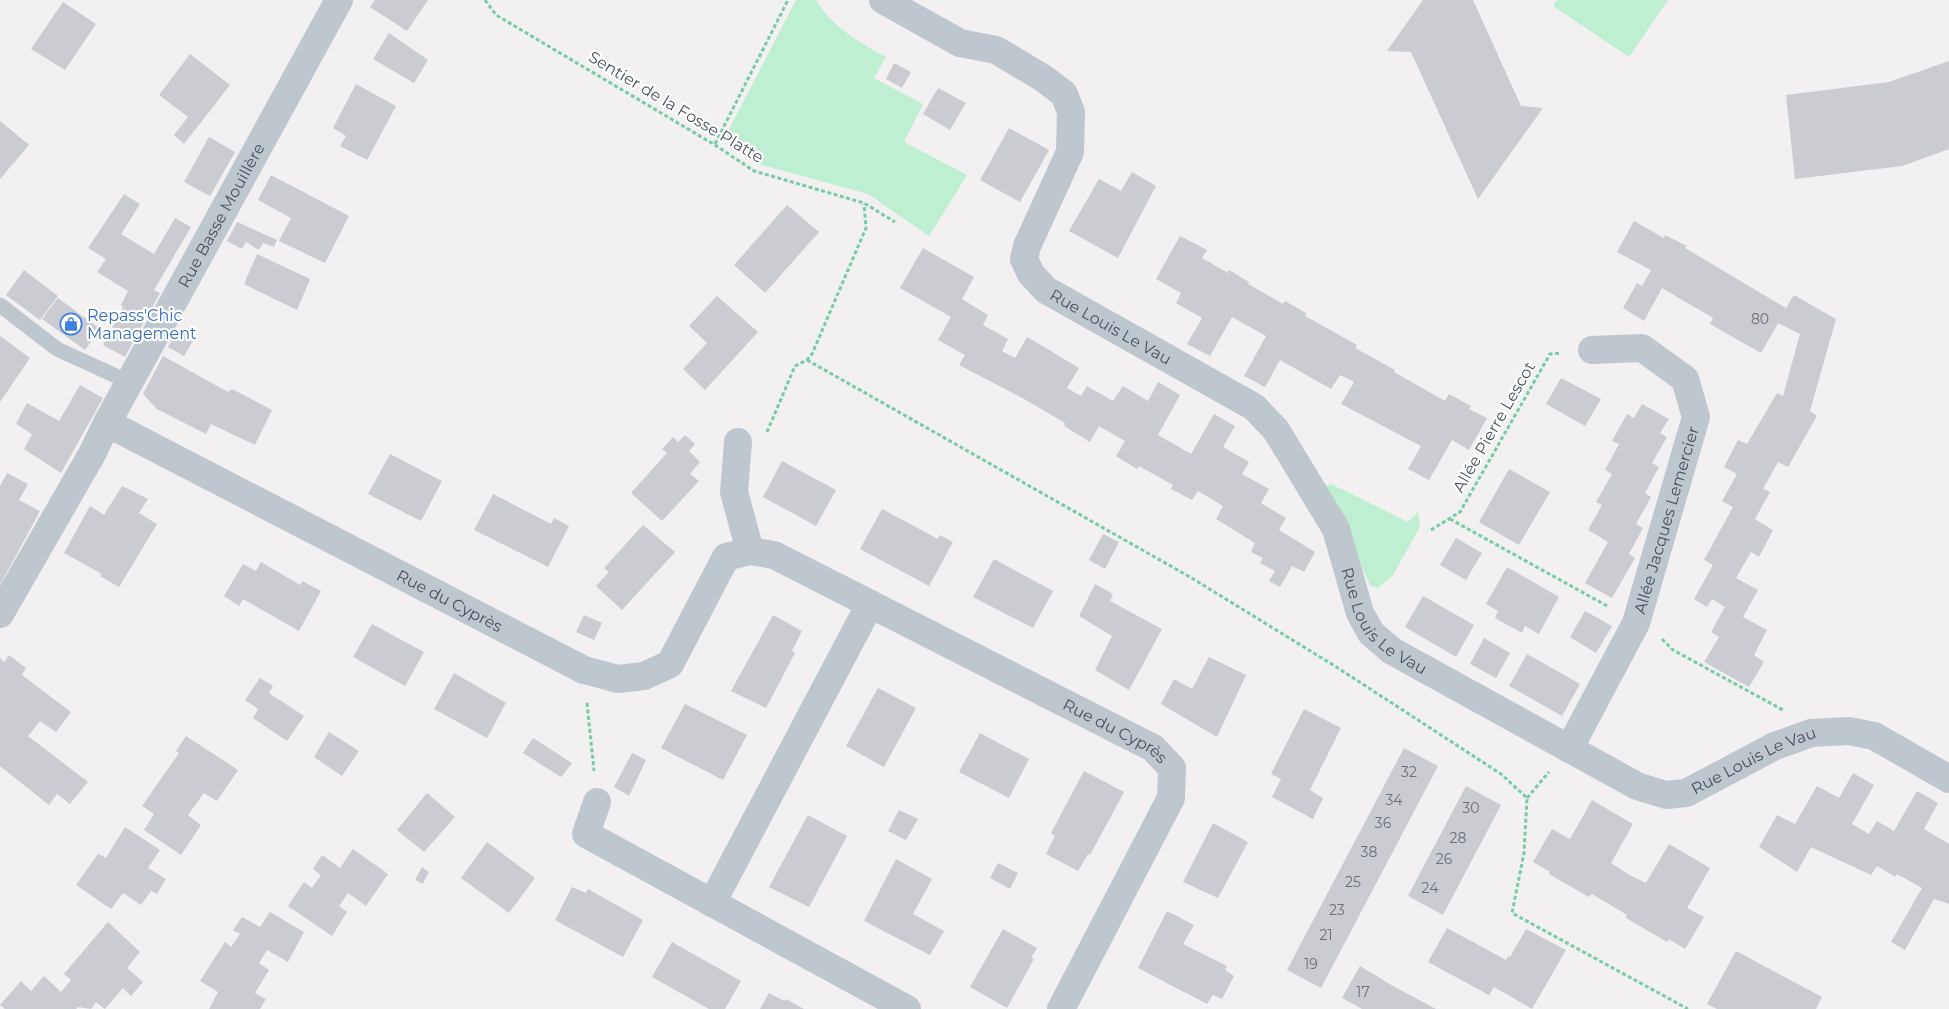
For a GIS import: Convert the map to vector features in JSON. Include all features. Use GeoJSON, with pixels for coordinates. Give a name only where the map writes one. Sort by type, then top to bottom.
{"type":"FeatureCollection","features":[{"type":"Feature","properties":{"kind":"street","name":"Rue Basse Mouillère"},"geometry":{"type":"LineString","coordinates":[[0,614],[92,454],[129,382],[339,0]]}},
{"type":"Feature","properties":{"kind":"street","name":"Rue Louis Le Vau"},"geometry":{"type":"LineString","coordinates":[[883,0],[960,43],[996,50],[1043,78],[1064,94],[1071,112],[1070,152],[1027,246],[1024,260],[1031,274],[1046,290],[1254,408],[1276,430],[1336,529],[1360,613],[1371,633],[1392,651],[1637,786],[1666,795],[1686,793],[1775,746],[1812,732],[1849,731],[1874,736],[1949,779]]}},
{"type":"Feature","properties":{"kind":"street","name":"Allée Jacques Lemercier"},"geometry":{"type":"LineString","coordinates":[[1569,748],[1636,623],[1696,417],[1685,379],[1642,348],[1592,350]]}},
{"type":"Feature","properties":{"kind":"street","name":"Rue du Cyprès"},"geometry":{"type":"LineString","coordinates":[[107,423],[584,670],[618,679],[644,676],[670,664],[726,557],[750,551],[774,556],[1153,748],[1172,768],[1171,798],[1061,1009]]}},
{"type":"Feature","properties":{"kind":"street"},"geometry":{"type":"LineString","coordinates":[[750,551],[734,492],[751,442]]}},
{"type":"Feature","properties":{"kind":"street"},"geometry":{"type":"LineString","coordinates":[[712,903],[870,604]]}},
{"type":"Feature","properties":{"kind":"street"},"geometry":{"type":"LineString","coordinates":[[597,802],[586,834],[908,1009]]}},
{"type":"Feature","properties":{"kind":"lane"},"geometry":{"type":"LineString","coordinates":[[0,305],[57,349],[129,382]]}},
{"type":"Feature","properties":{"kind":"path","name":"Sentier de la Fosse Platte"},"geometry":{"type":"LineString","coordinates":[[485,0],[496,15],[715,145],[754,171],[864,203],[895,222]]}},
{"type":"Feature","properties":{"kind":"path"},"geometry":{"type":"LineString","coordinates":[[715,145],[788,0]]}},
{"type":"Feature","properties":{"kind":"path"},"geometry":{"type":"LineString","coordinates":[[751,442],[795,366],[807,360],[812,354],[866,228],[864,203]]}},
{"type":"Feature","properties":{"kind":"path","name":"Allée Pierre Lescot"},"geometry":{"type":"LineString","coordinates":[[1431,530],[1460,512],[1550,354],[1592,350]]}},
{"type":"Feature","properties":{"kind":"path"},"geometry":{"type":"LineString","coordinates":[[807,360],[1190,577],[1338,668],[1501,774],[1527,798],[1524,853],[1512,913],[1688,1009]]}},
{"type":"Feature","properties":{"kind":"path"},"geometry":{"type":"LineString","coordinates":[[1450,518],[1636,623],[1664,640],[1673,650],[1787,712]]}},
{"type":"Feature","properties":{"kind":"path"},"geometry":{"type":"LineString","coordinates":[[584,670],[597,802]]}},
{"type":"Feature","properties":{"kind":"green space"},"geometry":{"type":"Polygon","coordinates":[[[796,0],[816,0],[838,26],[856,40],[886,57],[874,78],[923,104],[904,142],[967,175],[929,236],[868,194],[762,165],[724,139],[796,0]]]}},
{"type":"Feature","properties":{"kind":"green space"},"geometry":{"type":"Polygon","coordinates":[[[1557,0],[1668,0],[1629,57],[1553,6],[1557,0]]]}},
{"type":"Feature","properties":{"kind":"green space"},"geometry":{"type":"Polygon","coordinates":[[[1331,484],[1408,522],[1418,512],[1420,527],[1393,575],[1378,588],[1370,585],[1325,486],[1331,484]]]}},
{"type":"Feature","properties":{"kind":"building"},"geometry":{"type":"Polygon","coordinates":[[[375,0],[428,0],[407,31],[370,7],[375,0]]]}},
{"type":"Feature","properties":{"kind":"building"},"geometry":{"type":"Polygon","coordinates":[[[1423,0],[1473,0],[1521,106],[1543,108],[1478,199],[1411,52],[1387,51],[1423,0]]]}},
{"type":"Feature","properties":{"kind":"building"},"geometry":{"type":"Polygon","coordinates":[[[63,2],[96,24],[65,70],[31,49],[63,2]]]}},
{"type":"Feature","properties":{"kind":"building"},"geometry":{"type":"Polygon","coordinates":[[[389,33],[428,60],[414,83],[373,59],[389,33]]]}},
{"type":"Feature","properties":{"kind":"building"},"geometry":{"type":"Polygon","coordinates":[[[190,54],[230,85],[184,144],[174,135],[188,117],[159,95],[190,54]]]}},
{"type":"Feature","properties":{"kind":"building"},"geometry":{"type":"Polygon","coordinates":[[[1949,61],[1949,149],[1902,166],[1795,179],[1786,95],[1889,82],[1949,61]]]}},
{"type":"Feature","properties":{"kind":"building"},"geometry":{"type":"Polygon","coordinates":[[[894,63],[911,72],[902,88],[886,79],[894,63]]]}},
{"type":"Feature","properties":{"kind":"building"},"geometry":{"type":"Polygon","coordinates":[[[356,84],[396,106],[367,160],[340,146],[346,136],[333,128],[356,84]]]}},
{"type":"Feature","properties":{"kind":"building"},"geometry":{"type":"Polygon","coordinates":[[[938,88],[966,103],[950,130],[923,114],[938,88]]]}},
{"type":"Feature","properties":{"kind":"building"},"geometry":{"type":"Polygon","coordinates":[[[0,121],[29,145],[0,179],[0,121]]]}},
{"type":"Feature","properties":{"kind":"building"},"geometry":{"type":"Polygon","coordinates":[[[1009,128],[1049,150],[1020,202],[980,180],[1009,128]]]}},
{"type":"Feature","properties":{"kind":"building"},"geometry":{"type":"Polygon","coordinates":[[[209,137],[235,152],[210,196],[184,182],[209,137]]]}},
{"type":"Feature","properties":{"kind":"building"},"geometry":{"type":"Polygon","coordinates":[[[1132,172],[1156,186],[1118,258],[1069,231],[1099,179],[1121,191],[1132,172]]]}},
{"type":"Feature","properties":{"kind":"building"},"geometry":{"type":"Polygon","coordinates":[[[271,175],[349,216],[325,263],[279,241],[291,218],[258,200],[271,175]]]}},
{"type":"Feature","properties":{"kind":"building"},"geometry":{"type":"Polygon","coordinates":[[[124,194],[140,204],[121,234],[154,254],[175,218],[191,227],[154,290],[160,293],[125,357],[103,345],[123,307],[121,305],[128,291],[97,272],[106,259],[88,248],[124,194]]]}},
{"type":"Feature","properties":{"kind":"building"},"geometry":{"type":"Polygon","coordinates":[[[787,205],[819,232],[765,293],[734,265],[787,205]]]}},
{"type":"Feature","properties":{"kind":"building"},"geometry":{"type":"Polygon","coordinates":[[[1634,221],[1664,238],[1665,235],[1687,246],[1685,248],[1786,308],[1794,295],[1836,319],[1810,411],[1817,416],[1788,467],[1778,462],[1763,489],[1770,492],[1755,519],[1773,530],[1759,557],[1751,552],[1736,578],[1758,590],[1743,617],[1767,630],[1754,655],[1764,662],[1749,687],[1704,662],[1719,637],[1711,632],[1725,607],[1712,599],[1707,607],[1694,599],[1713,565],[1704,560],[1733,507],[1722,501],[1737,474],[1724,467],[1738,440],[1747,444],[1777,393],[1783,396],[1800,334],[1778,323],[1761,353],[1710,324],[1713,318],[1662,288],[1644,321],[1623,308],[1637,283],[1642,286],[1651,270],[1617,252],[1634,221]]]}},
{"type":"Feature","properties":{"kind":"building"},"geometry":{"type":"Polygon","coordinates":[[[237,222],[277,240],[274,247],[263,243],[259,250],[246,242],[242,249],[227,241],[237,222]]]}},
{"type":"Feature","properties":{"kind":"building"},"geometry":{"type":"Polygon","coordinates":[[[1180,236],[1207,250],[1202,258],[1228,273],[1229,270],[1249,282],[1248,284],[1283,304],[1285,301],[1306,313],[1305,316],[1357,345],[1355,348],[1395,370],[1394,372],[1445,401],[1449,394],[1471,406],[1469,409],[1487,418],[1469,450],[1452,440],[1429,480],[1408,469],[1421,446],[1341,404],[1354,382],[1340,375],[1331,389],[1280,360],[1265,387],[1244,376],[1266,336],[1232,317],[1210,356],[1187,344],[1202,318],[1176,303],[1181,293],[1156,279],[1180,236]]]}},
{"type":"Feature","properties":{"kind":"building"},"geometry":{"type":"Polygon","coordinates":[[[923,248],[974,277],[962,299],[988,315],[983,325],[1008,339],[1002,351],[1015,358],[1027,337],[1079,368],[1067,388],[1081,396],[1087,386],[1113,401],[1123,386],[1148,401],[1158,382],[1180,395],[1158,435],[1191,454],[1214,414],[1235,426],[1223,447],[1249,462],[1242,474],[1269,489],[1261,503],[1286,518],[1279,530],[1315,552],[1304,572],[1292,566],[1280,587],[1269,581],[1275,571],[1260,563],[1263,558],[1251,552],[1255,543],[1216,519],[1223,506],[1198,491],[1192,500],[1171,489],[1173,485],[1139,466],[1137,469],[1116,456],[1125,441],[1099,426],[1090,442],[1064,426],[1065,423],[1026,400],[959,365],[965,355],[938,340],[951,317],[900,288],[923,248]]]}},
{"type":"Feature","properties":{"kind":"building"},"geometry":{"type":"Polygon","coordinates":[[[257,254],[310,279],[297,310],[244,284],[257,254]]]}},
{"type":"Feature","properties":{"kind":"building"},"geometry":{"type":"Polygon","coordinates":[[[24,270],[58,296],[40,320],[6,295],[24,270]]]}},
{"type":"Feature","properties":{"kind":"building"},"geometry":{"type":"Polygon","coordinates":[[[717,296],[758,332],[705,390],[683,369],[707,343],[689,326],[717,296]]]}},
{"type":"Feature","properties":{"kind":"building","name":"Repass'Chic Management"},"geometry":{"type":"Polygon","coordinates":[[[58,298],[100,329],[85,350],[42,319],[58,298]]]}},
{"type":"Feature","properties":{"kind":"building"},"geometry":{"type":"Polygon","coordinates":[[[177,330],[194,339],[184,356],[168,347],[177,330]]]}},
{"type":"Feature","properties":{"kind":"building"},"geometry":{"type":"Polygon","coordinates":[[[0,336],[30,358],[0,402],[0,336]]]}},
{"type":"Feature","properties":{"kind":"building"},"geometry":{"type":"Polygon","coordinates":[[[163,356],[228,392],[232,389],[272,410],[255,445],[211,424],[206,434],[157,409],[143,394],[163,356]]]}},
{"type":"Feature","properties":{"kind":"building"},"geometry":{"type":"Polygon","coordinates":[[[1561,378],[1601,399],[1585,426],[1546,404],[1561,378]]]}},
{"type":"Feature","properties":{"kind":"building"},"geometry":{"type":"Polygon","coordinates":[[[80,385],[103,398],[61,473],[24,449],[32,434],[16,424],[27,403],[59,421],[80,385]]]}},
{"type":"Feature","properties":{"kind":"building"},"geometry":{"type":"Polygon","coordinates":[[[1642,404],[1669,419],[1660,433],[1667,437],[1652,463],[1659,467],[1645,493],[1651,497],[1636,524],[1643,528],[1629,554],[1635,558],[1612,598],[1585,583],[1608,542],[1588,530],[1602,505],[1596,502],[1612,474],[1605,470],[1619,444],[1612,441],[1627,414],[1634,418],[1642,404]]]}},
{"type":"Feature","properties":{"kind":"building"},"geometry":{"type":"Polygon","coordinates":[[[685,435],[695,444],[689,451],[700,462],[690,474],[699,481],[662,521],[631,493],[667,453],[662,449],[673,437],[678,442],[685,435]]]}},
{"type":"Feature","properties":{"kind":"building"},"geometry":{"type":"Polygon","coordinates":[[[390,454],[442,481],[421,521],[368,494],[390,454]]]}},
{"type":"Feature","properties":{"kind":"building"},"geometry":{"type":"Polygon","coordinates":[[[782,461],[836,490],[816,526],[763,497],[782,461]]]}},
{"type":"Feature","properties":{"kind":"building"},"geometry":{"type":"Polygon","coordinates":[[[1509,469],[1550,492],[1519,545],[1479,522],[1509,469]]]}},
{"type":"Feature","properties":{"kind":"building"},"geometry":{"type":"Polygon","coordinates":[[[7,473],[28,484],[19,500],[40,511],[0,585],[0,486],[7,473]]]}},
{"type":"Feature","properties":{"kind":"building"},"geometry":{"type":"Polygon","coordinates":[[[122,486],[148,499],[139,513],[157,524],[119,587],[100,576],[102,574],[64,553],[90,506],[104,515],[122,486]]]}},
{"type":"Feature","properties":{"kind":"building"},"geometry":{"type":"Polygon","coordinates":[[[493,494],[551,524],[554,518],[569,526],[548,567],[474,530],[493,494]]]}},
{"type":"Feature","properties":{"kind":"building"},"geometry":{"type":"Polygon","coordinates":[[[882,509],[938,539],[940,535],[953,542],[929,586],[860,549],[882,509]]]}},
{"type":"Feature","properties":{"kind":"building"},"geometry":{"type":"Polygon","coordinates":[[[643,525],[675,552],[622,610],[596,586],[609,572],[604,568],[643,525]]]}},
{"type":"Feature","properties":{"kind":"building"},"geometry":{"type":"Polygon","coordinates":[[[1103,534],[1119,542],[1105,569],[1089,560],[1103,534]]]}},
{"type":"Feature","properties":{"kind":"building"},"geometry":{"type":"Polygon","coordinates":[[[1456,538],[1482,553],[1466,580],[1440,565],[1456,538]]]}},
{"type":"Feature","properties":{"kind":"building"},"geometry":{"type":"Polygon","coordinates":[[[994,559],[1053,591],[1033,628],[973,597],[994,559]]]}},
{"type":"Feature","properties":{"kind":"building"},"geometry":{"type":"Polygon","coordinates":[[[261,562],[300,585],[302,581],[321,591],[299,631],[243,599],[239,606],[224,596],[243,564],[256,571],[261,562]]]}},
{"type":"Feature","properties":{"kind":"building"},"geometry":{"type":"Polygon","coordinates":[[[1507,567],[1559,597],[1539,634],[1525,626],[1522,633],[1495,618],[1498,611],[1486,604],[1507,567]]]}},
{"type":"Feature","properties":{"kind":"building"},"geometry":{"type":"Polygon","coordinates":[[[1095,584],[1113,594],[1110,601],[1162,629],[1129,690],[1095,670],[1112,636],[1079,616],[1095,584]]]}},
{"type":"Feature","properties":{"kind":"building"},"geometry":{"type":"Polygon","coordinates":[[[1423,596],[1474,625],[1456,657],[1405,627],[1423,596]]]}},
{"type":"Feature","properties":{"kind":"building"},"geometry":{"type":"Polygon","coordinates":[[[1585,611],[1612,626],[1596,653],[1570,637],[1585,611]]]}},
{"type":"Feature","properties":{"kind":"building"},"geometry":{"type":"Polygon","coordinates":[[[584,615],[602,623],[594,640],[576,632],[584,615]]]}},
{"type":"Feature","properties":{"kind":"building"},"geometry":{"type":"Polygon","coordinates":[[[773,615],[802,631],[792,651],[795,653],[766,708],[731,691],[773,615]]]}},
{"type":"Feature","properties":{"kind":"building"},"geometry":{"type":"Polygon","coordinates":[[[372,624],[424,652],[405,686],[353,657],[372,624]]]}},
{"type":"Feature","properties":{"kind":"building"},"geometry":{"type":"Polygon","coordinates":[[[1484,638],[1510,653],[1496,678],[1470,664],[1484,638]]]}},
{"type":"Feature","properties":{"kind":"building"},"geometry":{"type":"Polygon","coordinates":[[[1527,654],[1580,684],[1562,716],[1509,686],[1527,654]]]}},
{"type":"Feature","properties":{"kind":"building"},"geometry":{"type":"Polygon","coordinates":[[[9,655],[26,668],[22,675],[71,712],[56,732],[40,721],[28,736],[88,782],[70,804],[57,794],[49,805],[0,766],[0,658],[4,662],[9,655]]]}},
{"type":"Feature","properties":{"kind":"building"},"geometry":{"type":"Polygon","coordinates":[[[1209,657],[1246,675],[1217,737],[1161,704],[1174,679],[1192,689],[1209,657]]]}},
{"type":"Feature","properties":{"kind":"building"},"geometry":{"type":"Polygon","coordinates":[[[454,673],[506,703],[487,738],[434,709],[454,673]]]}},
{"type":"Feature","properties":{"kind":"building"},"geometry":{"type":"Polygon","coordinates":[[[260,678],[273,686],[269,693],[304,716],[287,741],[253,718],[258,709],[245,700],[260,678]]]}},
{"type":"Feature","properties":{"kind":"building"},"geometry":{"type":"Polygon","coordinates":[[[878,688],[916,708],[884,767],[846,746],[878,688]]]}},
{"type":"Feature","properties":{"kind":"building"},"geometry":{"type":"Polygon","coordinates":[[[685,704],[747,735],[723,780],[661,748],[685,704]]]}},
{"type":"Feature","properties":{"kind":"building"},"geometry":{"type":"Polygon","coordinates":[[[1304,709],[1341,728],[1310,790],[1323,798],[1313,819],[1272,797],[1281,779],[1271,774],[1304,709]]]}},
{"type":"Feature","properties":{"kind":"building"},"geometry":{"type":"Polygon","coordinates":[[[329,732],[359,751],[342,776],[314,757],[329,732]]]}},
{"type":"Feature","properties":{"kind":"building"},"geometry":{"type":"Polygon","coordinates":[[[980,733],[1029,759],[1009,798],[959,772],[980,733]]]}},
{"type":"Feature","properties":{"kind":"building"},"geometry":{"type":"Polygon","coordinates":[[[186,736],[238,770],[217,801],[204,793],[188,815],[201,825],[181,855],[144,830],[154,814],[142,806],[179,753],[176,751],[186,736]]]}},
{"type":"Feature","properties":{"kind":"building"},"geometry":{"type":"Polygon","coordinates":[[[533,738],[572,763],[561,777],[523,753],[533,738]]]}},
{"type":"Feature","properties":{"kind":"building"},"geometry":{"type":"Polygon","coordinates":[[[1404,748],[1438,766],[1321,988],[1287,970],[1404,748]]]}},
{"type":"Feature","properties":{"kind":"building"},"geometry":{"type":"Polygon","coordinates":[[[632,753],[646,760],[629,796],[614,787],[632,753]]]}},
{"type":"Feature","properties":{"kind":"building"},"geometry":{"type":"Polygon","coordinates":[[[1084,771],[1124,792],[1090,855],[1088,854],[1078,871],[1046,854],[1055,836],[1051,833],[1084,771]]]}},
{"type":"Feature","properties":{"kind":"building"},"geometry":{"type":"Polygon","coordinates":[[[1853,773],[1874,785],[1852,824],[1869,834],[1877,821],[1894,831],[1917,791],[1938,803],[1924,829],[1949,844],[1949,904],[1934,899],[1905,950],[1891,942],[1922,888],[1897,874],[1895,877],[1877,866],[1871,875],[1811,847],[1797,872],[1759,847],[1777,815],[1795,824],[1817,786],[1839,798],[1853,773]]]}},
{"type":"Feature","properties":{"kind":"building"},"geometry":{"type":"Polygon","coordinates":[[[1466,786],[1501,805],[1443,915],[1408,896],[1466,786]]]}},
{"type":"Feature","properties":{"kind":"building"},"geometry":{"type":"Polygon","coordinates":[[[427,793],[455,817],[424,852],[397,830],[427,793]]]}},
{"type":"Feature","properties":{"kind":"building"},"geometry":{"type":"Polygon","coordinates":[[[1592,800],[1633,824],[1611,863],[1628,874],[1646,883],[1669,844],[1710,868],[1687,908],[1704,917],[1685,949],[1669,939],[1667,942],[1626,918],[1627,915],[1592,894],[1589,897],[1549,874],[1550,872],[1533,862],[1552,829],[1570,839],[1592,800]]]}},
{"type":"Feature","properties":{"kind":"building"},"geometry":{"type":"Polygon","coordinates":[[[899,810],[918,819],[906,840],[888,831],[899,810]]]}},
{"type":"Feature","properties":{"kind":"building"},"geometry":{"type":"Polygon","coordinates":[[[808,815],[847,836],[809,907],[769,887],[808,815]]]}},
{"type":"Feature","properties":{"kind":"building"},"geometry":{"type":"Polygon","coordinates":[[[1213,823],[1248,842],[1218,898],[1183,882],[1213,823]]]}},
{"type":"Feature","properties":{"kind":"building"},"geometry":{"type":"Polygon","coordinates":[[[125,827],[160,850],[148,868],[166,879],[157,894],[151,891],[141,905],[123,893],[111,909],[76,885],[98,854],[106,858],[125,827]]]}},
{"type":"Feature","properties":{"kind":"building"},"geometry":{"type":"Polygon","coordinates":[[[487,842],[535,878],[509,913],[461,878],[487,842]]]}},
{"type":"Feature","properties":{"kind":"building"},"geometry":{"type":"Polygon","coordinates":[[[353,849],[388,874],[366,906],[348,893],[339,906],[347,912],[332,936],[288,906],[304,882],[312,888],[321,875],[313,869],[322,855],[340,868],[353,849]]]}},
{"type":"Feature","properties":{"kind":"building"},"geometry":{"type":"Polygon","coordinates":[[[896,859],[932,879],[913,914],[944,931],[930,955],[864,921],[896,859]]]}},
{"type":"Feature","properties":{"kind":"building"},"geometry":{"type":"Polygon","coordinates":[[[998,863],[1018,873],[1010,889],[990,878],[998,863]]]}},
{"type":"Feature","properties":{"kind":"building"},"geometry":{"type":"Polygon","coordinates":[[[422,867],[429,872],[423,884],[415,880],[422,867]]]}},
{"type":"Feature","properties":{"kind":"building"},"geometry":{"type":"Polygon","coordinates":[[[572,887],[586,893],[588,889],[643,920],[623,957],[555,920],[572,887]]]}},
{"type":"Feature","properties":{"kind":"building"},"geometry":{"type":"Polygon","coordinates":[[[1167,911],[1194,925],[1183,944],[1227,966],[1225,970],[1234,976],[1222,999],[1213,995],[1207,1004],[1138,968],[1167,911]]]}},
{"type":"Feature","properties":{"kind":"building"},"geometry":{"type":"Polygon","coordinates":[[[270,912],[304,932],[288,962],[267,950],[259,963],[269,970],[255,993],[266,999],[260,1009],[209,1009],[218,992],[200,981],[225,942],[231,947],[240,934],[233,930],[242,917],[260,927],[270,912]]]}},
{"type":"Feature","properties":{"kind":"building"},"geometry":{"type":"Polygon","coordinates":[[[108,922],[140,952],[127,968],[143,982],[131,996],[123,988],[105,1009],[96,1002],[91,1009],[78,1007],[76,1009],[5,1009],[0,1005],[21,981],[31,991],[44,976],[61,992],[71,980],[64,974],[108,922]]]}},
{"type":"Feature","properties":{"kind":"building"},"geometry":{"type":"Polygon","coordinates":[[[1447,928],[1506,960],[1508,956],[1510,957],[1526,929],[1566,950],[1532,1009],[1494,987],[1489,995],[1428,962],[1447,928]]]}},
{"type":"Feature","properties":{"kind":"building"},"geometry":{"type":"Polygon","coordinates":[[[1003,929],[1037,948],[1031,958],[1034,959],[1007,1008],[970,987],[1003,929]]]}},
{"type":"Feature","properties":{"kind":"building"},"geometry":{"type":"Polygon","coordinates":[[[672,942],[741,981],[725,1009],[709,1009],[652,977],[672,942]]]}},
{"type":"Feature","properties":{"kind":"building"},"geometry":{"type":"Polygon","coordinates":[[[1736,951],[1822,997],[1816,1009],[1717,1009],[1707,1004],[1736,951]]]}},
{"type":"Feature","properties":{"kind":"building"},"geometry":{"type":"Polygon","coordinates":[[[1360,966],[1436,1009],[1362,1009],[1342,998],[1360,966]]]}},
{"type":"Feature","properties":{"kind":"building"},"geometry":{"type":"Polygon","coordinates":[[[769,993],[784,1001],[786,999],[804,1009],[760,1009],[769,993]]]}},
{"type":"Feature","properties":{"kind":"place","name":"Repass'Chic Management"},"geometry":{"type":"Point","coordinates":[71,324]}}]}
